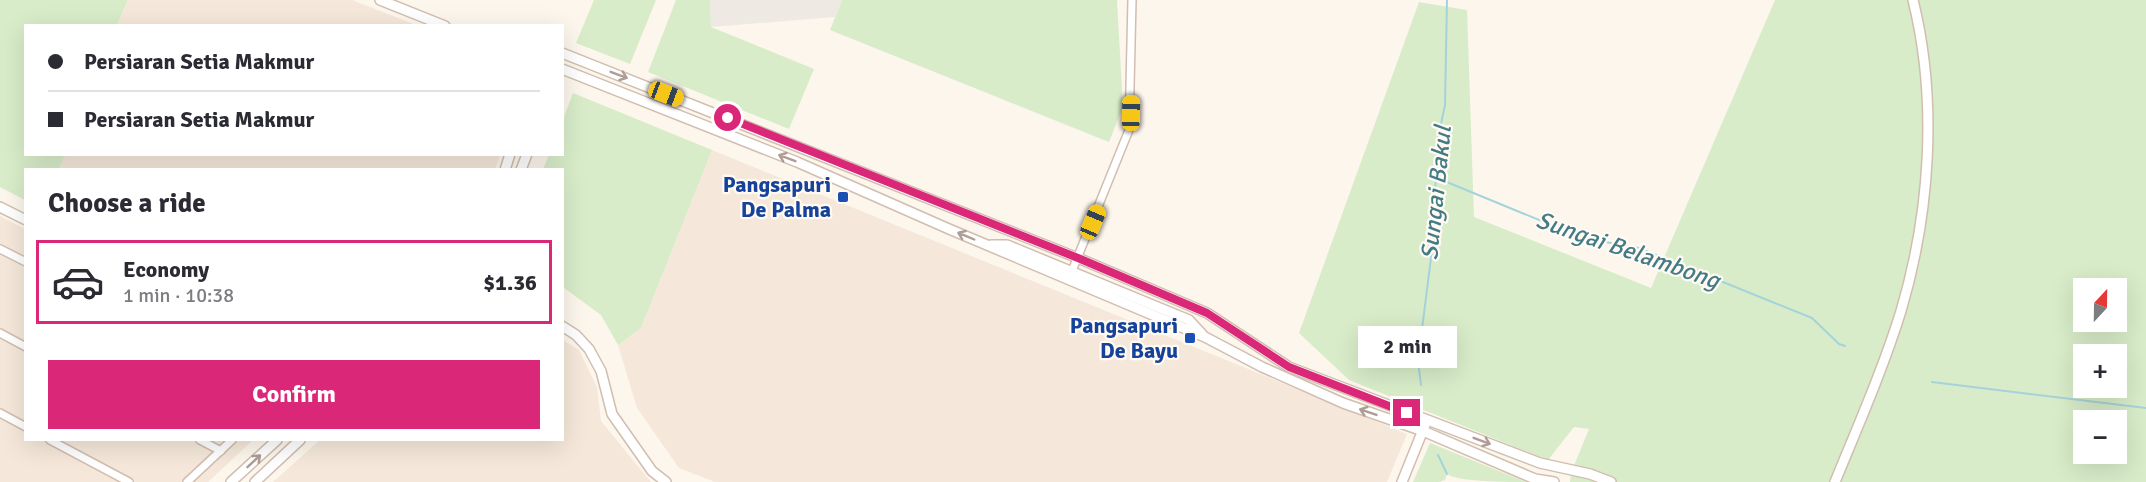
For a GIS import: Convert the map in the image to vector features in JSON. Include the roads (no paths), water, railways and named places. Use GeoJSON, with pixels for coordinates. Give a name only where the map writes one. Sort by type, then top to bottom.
{"type":"FeatureCollection","features":[{"type":"Feature","properties":{"kind":"street"},"geometry":{"type":"LineString","coordinates":[[380,0],[440,24]]}},
{"type":"Feature","properties":{"kind":"street"},"geometry":{"type":"LineString","coordinates":[[1072,271],[1129,130],[1132,0]]}},
{"type":"Feature","properties":{"kind":"street"},"geometry":{"type":"LineString","coordinates":[[1836,482],[1891,342],[1915,256],[1924,195],[1928,101],[1921,29],[1914,0]]}},
{"type":"Feature","properties":{"kind":"street"},"geometry":{"type":"LineString","coordinates":[[564,56],[1078,258],[1207,313],[1289,367],[1540,464],[1590,474],[1611,482]]}},
{"type":"Feature","properties":{"kind":"street"},"geometry":{"type":"LineString","coordinates":[[564,70],[797,162],[1205,337],[1262,367],[1343,403],[1424,431],[1535,478],[1554,482]]}},
{"type":"Feature","properties":{"kind":"street"},"geometry":{"type":"LineString","coordinates":[[0,207],[24,219]]}},
{"type":"Feature","properties":{"kind":"street"},"geometry":{"type":"LineString","coordinates":[[986,245],[1007,245],[1189,320],[1205,337]]}},
{"type":"Feature","properties":{"kind":"street"},"geometry":{"type":"LineString","coordinates":[[0,249],[24,261]]}},
{"type":"Feature","properties":{"kind":"street"},"geometry":{"type":"LineString","coordinates":[[564,327],[576,335],[589,349],[601,371],[612,414],[652,471],[666,482]]}},
{"type":"Feature","properties":{"kind":"street"},"geometry":{"type":"LineString","coordinates":[[0,333],[24,346]]}},
{"type":"Feature","properties":{"kind":"street"},"geometry":{"type":"LineString","coordinates":[[0,413],[24,426]]}},
{"type":"Feature","properties":{"kind":"street"},"geometry":{"type":"LineString","coordinates":[[1402,482],[1427,420]]}},
{"type":"Feature","properties":{"kind":"street"},"geometry":{"type":"LineString","coordinates":[[52,441],[129,482]]}},
{"type":"Feature","properties":{"kind":"street"},"geometry":{"type":"LineString","coordinates":[[202,441],[220,451]]}},
{"type":"Feature","properties":{"kind":"street"},"geometry":{"type":"LineString","coordinates":[[187,482],[231,441]]}},
{"type":"Feature","properties":{"kind":"street"},"geometry":{"type":"LineString","coordinates":[[231,482],[276,441]]}},
{"type":"Feature","properties":{"kind":"street"},"geometry":{"type":"LineString","coordinates":[[255,482],[299,441]]}},
{"type":"Feature","properties":{"kind":"waterway","name":"Sungai Bakul"},"geometry":{"type":"LineString","coordinates":[[1421,385],[1418,361],[1432,250],[1438,138],[1445,105],[1447,0]]}},
{"type":"Feature","properties":{"kind":"waterway","name":"Sungai Belambong"},"geometry":{"type":"LineString","coordinates":[[1437,178],[1583,238],[1639,248],[1812,318],[1839,344],[1845,346]]}},
{"type":"Feature","properties":{"kind":"waterway","name":"Sungai Belambong"},"geometry":{"type":"LineString","coordinates":[[1932,382],[2146,408]]}},
{"type":"Feature","properties":{"kind":"waterway","name":"Sungai Bakul"},"geometry":{"type":"LineString","coordinates":[[1438,455],[1447,474]]}},
{"type":"Feature","properties":{"kind":"place","name":"Pangsapuri De Palma"},"geometry":{"type":"Point","coordinates":[843,197]}},
{"type":"Feature","properties":{"kind":"place","name":"Pangsapuri De Bayu"},"geometry":{"type":"Point","coordinates":[1190,338]}}]}
